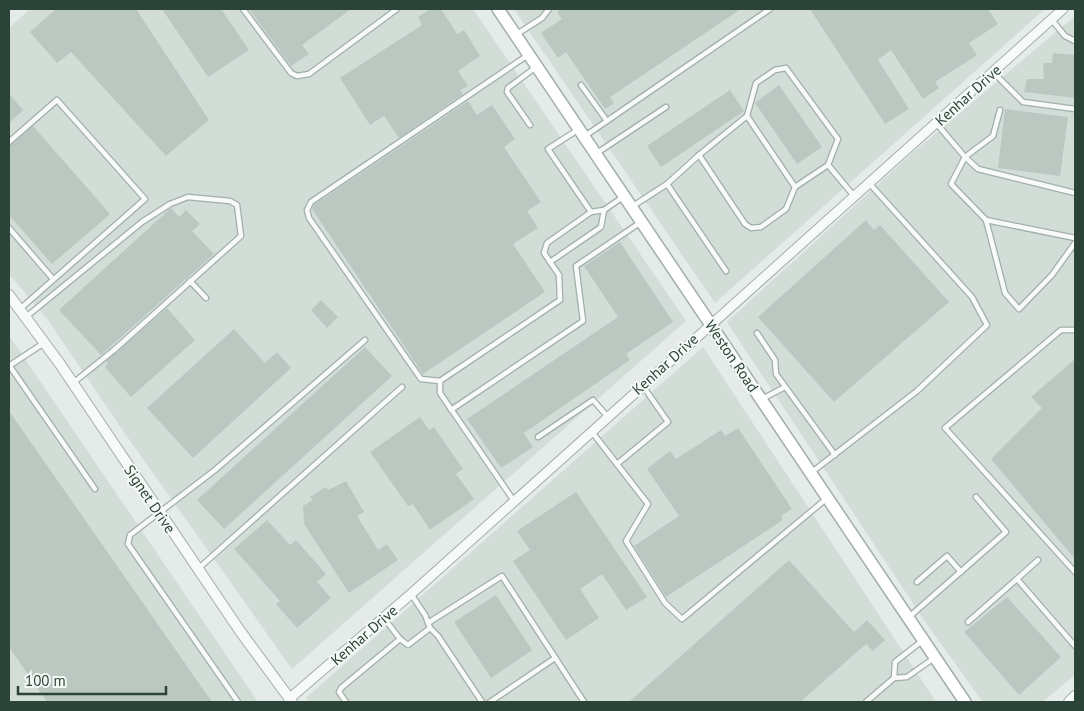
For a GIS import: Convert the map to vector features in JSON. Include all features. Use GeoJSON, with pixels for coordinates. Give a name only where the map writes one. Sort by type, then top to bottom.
{"type":"FeatureCollection","features":[{"type":"Feature","properties":{"kind":"main road","name":"Weston Road"},"geometry":{"type":"LineString","coordinates":[[498,9],[965,702]]}},
{"type":"Feature","properties":{"kind":"street","name":"Kenhar Drive"},"geometry":{"type":"LineString","coordinates":[[289,701],[411,594],[642,384],[1063,9]]}},
{"type":"Feature","properties":{"kind":"street","name":"Signet Drive"},"geometry":{"type":"LineString","coordinates":[[9,295],[73,383],[160,514],[289,701]]}},
{"type":"Feature","properties":{"kind":"lane"},"geometry":{"type":"LineString","coordinates":[[243,9],[291,73],[297,76],[304,76],[397,9]]}},
{"type":"Feature","properties":{"kind":"lane"},"geometry":{"type":"LineString","coordinates":[[516,35],[542,18],[549,9]]}},
{"type":"Feature","properties":{"kind":"lane"},"geometry":{"type":"LineString","coordinates":[[591,212],[548,150],[581,132],[607,121],[770,9]]}},
{"type":"Feature","properties":{"kind":"lane"},"geometry":{"type":"LineString","coordinates":[[1052,20],[1065,36],[1075,41]]}},
{"type":"Feature","properties":{"kind":"lane"},"geometry":{"type":"LineString","coordinates":[[529,54],[312,202],[307,210],[309,218],[421,379],[440,381],[560,300],[559,275],[544,253],[547,243],[591,212],[604,210],[624,196]]}},
{"type":"Feature","properties":{"kind":"lane"},"geometry":{"type":"LineString","coordinates":[[530,125],[507,92],[508,88],[537,67]]}},
{"type":"Feature","properties":{"kind":"lane"},"geometry":{"type":"LineString","coordinates":[[632,207],[667,184],[699,155],[747,116],[756,83],[775,70],[786,68],[838,139],[828,165],[795,187],[786,209],[761,227],[751,228],[745,224],[699,155]]}},
{"type":"Feature","properties":{"kind":"lane"},"geometry":{"type":"LineString","coordinates":[[993,72],[1023,102],[1075,109]]}},
{"type":"Feature","properties":{"kind":"lane"},"geometry":{"type":"LineString","coordinates":[[581,85],[607,121]]}},
{"type":"Feature","properties":{"kind":"lane"},"geometry":{"type":"LineString","coordinates":[[9,142],[57,100],[145,199],[54,279],[23,313]]}},
{"type":"Feature","properties":{"kind":"lane"},"geometry":{"type":"LineString","coordinates":[[596,154],[666,107]]}},
{"type":"Feature","properties":{"kind":"lane"},"geometry":{"type":"LineString","coordinates":[[1000,110],[993,136],[965,157],[951,184],[986,220],[1005,293],[1020,309],[1052,275],[1075,243]]}},
{"type":"Feature","properties":{"kind":"lane"},"geometry":{"type":"LineString","coordinates":[[747,116],[795,187]]}},
{"type":"Feature","properties":{"kind":"lane"},"geometry":{"type":"LineString","coordinates":[[936,123],[965,157],[978,169],[1075,193]]}},
{"type":"Feature","properties":{"kind":"lane"},"geometry":{"type":"LineString","coordinates":[[828,165],[854,196]]}},
{"type":"Feature","properties":{"kind":"lane"},"geometry":{"type":"LineString","coordinates":[[811,473],[916,391],[987,325],[972,297],[868,183]]}},
{"type":"Feature","properties":{"kind":"lane"},"geometry":{"type":"LineString","coordinates":[[667,184],[726,271]]}},
{"type":"Feature","properties":{"kind":"lane"},"geometry":{"type":"LineString","coordinates":[[23,313],[162,208],[188,197],[230,201],[238,205],[241,236],[114,350],[73,383]]}},
{"type":"Feature","properties":{"kind":"lane"},"geometry":{"type":"LineString","coordinates":[[550,262],[601,227],[604,210]]}},
{"type":"Feature","properties":{"kind":"lane"},"geometry":{"type":"LineString","coordinates":[[986,220],[1075,238]]}},
{"type":"Feature","properties":{"kind":"lane"},"geometry":{"type":"LineString","coordinates":[[451,410],[583,321],[576,266],[641,222]]}},
{"type":"Feature","properties":{"kind":"lane"},"geometry":{"type":"LineString","coordinates":[[9,228],[54,279]]}},
{"type":"Feature","properties":{"kind":"lane"},"geometry":{"type":"LineString","coordinates":[[190,281],[206,298]]}},
{"type":"Feature","properties":{"kind":"lane"},"geometry":{"type":"LineString","coordinates":[[1075,330],[1061,330],[945,428],[1075,572]]}},
{"type":"Feature","properties":{"kind":"lane"},"geometry":{"type":"LineString","coordinates":[[757,333],[775,360],[776,374],[835,455]]}},
{"type":"Feature","properties":{"kind":"lane"},"geometry":{"type":"LineString","coordinates":[[238,702],[128,544],[130,535],[160,514],[215,470],[365,340]]}},
{"type":"Feature","properties":{"kind":"lane"},"geometry":{"type":"LineString","coordinates":[[44,343],[9,366],[95,489]]}},
{"type":"Feature","properties":{"kind":"lane"},"geometry":{"type":"LineString","coordinates":[[440,381],[440,393],[514,501]]}},
{"type":"Feature","properties":{"kind":"lane"},"geometry":{"type":"LineString","coordinates":[[617,464],[668,422],[642,384]]}},
{"type":"Feature","properties":{"kind":"lane"},"geometry":{"type":"LineString","coordinates":[[198,569],[402,387]]}},
{"type":"Feature","properties":{"kind":"lane"},"geometry":{"type":"LineString","coordinates":[[761,400],[785,387]]}},
{"type":"Feature","properties":{"kind":"lane"},"geometry":{"type":"LineString","coordinates":[[538,437],[593,400],[607,416]]}},
{"type":"Feature","properties":{"kind":"lane"},"geometry":{"type":"LineString","coordinates":[[591,431],[648,504],[626,542],[665,603],[682,619],[828,498]]}},
{"type":"Feature","properties":{"kind":"lane"},"geometry":{"type":"LineString","coordinates":[[908,618],[1006,532],[976,497]]}},
{"type":"Feature","properties":{"kind":"lane"},"geometry":{"type":"LineString","coordinates":[[918,582],[947,556],[961,572]]}},
{"type":"Feature","properties":{"kind":"lane"},"geometry":{"type":"LineString","coordinates":[[968,622],[1038,560]]}},
{"type":"Feature","properties":{"kind":"lane"},"geometry":{"type":"LineString","coordinates":[[384,618],[400,639],[408,644],[429,626],[502,576],[584,702]]}},
{"type":"Feature","properties":{"kind":"lane"},"geometry":{"type":"LineString","coordinates":[[1017,579],[1075,646]]}},
{"type":"Feature","properties":{"kind":"lane"},"geometry":{"type":"LineString","coordinates":[[411,594],[426,615],[429,626],[438,636],[482,702]]}},
{"type":"Feature","properties":{"kind":"lane"},"geometry":{"type":"LineString","coordinates":[[346,702],[338,692],[341,688],[400,639]]}},
{"type":"Feature","properties":{"kind":"lane"},"geometry":{"type":"LineString","coordinates":[[894,678],[895,662],[923,640]]}},
{"type":"Feature","properties":{"kind":"lane"},"geometry":{"type":"LineString","coordinates":[[490,702],[556,658]]}},
{"type":"Feature","properties":{"kind":"lane"},"geometry":{"type":"LineString","coordinates":[[866,702],[894,678],[907,677],[935,658]]}},
{"type":"Feature","properties":{"kind":"shaded area"},"geometry":{"type":"Polygon","coordinates":[[[30,9],[473,9],[686,321],[292,669],[119,425],[48,320],[9,274],[9,28],[30,9]]]}},
{"type":"Feature","properties":{"kind":"shaded area"},"geometry":{"type":"Polygon","coordinates":[[[514,9],[1045,9],[715,303],[514,9]]]}},
{"type":"Feature","properties":{"kind":"shaded area"},"geometry":{"type":"Polygon","coordinates":[[[1075,16],[1075,675],[1042,702],[983,702],[930,629],[727,322],[910,155],[1075,16]]]}},
{"type":"Feature","properties":{"kind":"shaded area"},"geometry":{"type":"Polygon","coordinates":[[[10,337],[258,702],[9,702],[10,337]]]}},
{"type":"Feature","properties":{"kind":"shaded area"},"geometry":{"type":"Polygon","coordinates":[[[703,347],[936,702],[309,702],[306,698],[703,347]]]}},
{"type":"Feature","properties":{"kind":"building"},"geometry":{"type":"Polygon","coordinates":[[[56,9],[136,9],[209,120],[166,156],[71,52],[57,63],[30,32],[56,9]]]}},
{"type":"Feature","properties":{"kind":"building"},"geometry":{"type":"Polygon","coordinates":[[[162,9],[221,9],[249,50],[208,77],[162,9]]]}},
{"type":"Feature","properties":{"kind":"building"},"geometry":{"type":"Polygon","coordinates":[[[249,9],[351,9],[302,45],[309,54],[291,66],[249,9]]]}},
{"type":"Feature","properties":{"kind":"building"},"geometry":{"type":"Polygon","coordinates":[[[431,9],[441,9],[457,34],[464,30],[480,56],[458,71],[468,86],[460,90],[463,94],[399,138],[384,116],[370,125],[340,78],[422,25],[418,17],[431,9]]]}},
{"type":"Feature","properties":{"kind":"building"},"geometry":{"type":"Polygon","coordinates":[[[561,9],[741,9],[610,97],[614,103],[605,109],[566,52],[558,58],[541,33],[562,19],[557,12],[561,9]]]}},
{"type":"Feature","properties":{"kind":"building"},"geometry":{"type":"Polygon","coordinates":[[[810,9],[988,9],[998,24],[969,43],[977,55],[935,82],[939,88],[923,99],[891,50],[878,60],[909,109],[885,124],[810,9]]]}},
{"type":"Feature","properties":{"kind":"building"},"geometry":{"type":"Polygon","coordinates":[[[1053,53],[1075,55],[1075,98],[1024,92],[1027,79],[1044,79],[1043,63],[1052,63],[1053,53]]]}},
{"type":"Feature","properties":{"kind":"building"},"geometry":{"type":"Polygon","coordinates":[[[779,85],[822,147],[797,164],[755,103],[779,85]]]}},
{"type":"Feature","properties":{"kind":"building"},"geometry":{"type":"Polygon","coordinates":[[[730,90],[744,111],[661,167],[647,146],[730,90]]]}},
{"type":"Feature","properties":{"kind":"building"},"geometry":{"type":"Polygon","coordinates":[[[9,94],[23,110],[9,123],[9,94]]]}},
{"type":"Feature","properties":{"kind":"building"},"geometry":{"type":"Polygon","coordinates":[[[468,101],[477,115],[492,105],[515,139],[504,147],[541,202],[527,211],[538,228],[513,244],[545,292],[423,374],[312,209],[314,205],[468,101]]]}},
{"type":"Feature","properties":{"kind":"building"},"geometry":{"type":"Polygon","coordinates":[[[1005,109],[1068,117],[1060,176],[998,168],[1005,109]]]}},
{"type":"Feature","properties":{"kind":"building"},"geometry":{"type":"Polygon","coordinates":[[[33,126],[110,214],[52,264],[9,215],[9,146],[33,126]]]}},
{"type":"Feature","properties":{"kind":"building"},"geometry":{"type":"Polygon","coordinates":[[[171,208],[179,217],[186,210],[200,224],[192,231],[214,254],[101,355],[59,310],[171,208]]]}},
{"type":"Feature","properties":{"kind":"building"},"geometry":{"type":"Polygon","coordinates":[[[866,220],[874,230],[880,225],[949,302],[834,402],[758,317],[866,220]]]}},
{"type":"Feature","properties":{"kind":"building"},"geometry":{"type":"Polygon","coordinates":[[[620,242],[673,322],[626,354],[630,360],[524,433],[533,447],[501,468],[467,419],[618,317],[584,266],[620,242]]]}},
{"type":"Feature","properties":{"kind":"building"},"geometry":{"type":"Polygon","coordinates":[[[321,300],[338,317],[327,328],[311,310],[321,300]]]}},
{"type":"Feature","properties":{"kind":"building"},"geometry":{"type":"Polygon","coordinates":[[[167,308],[195,340],[131,397],[105,367],[108,363],[106,361],[167,308]]]}},
{"type":"Feature","properties":{"kind":"building"},"geometry":{"type":"Polygon","coordinates":[[[234,329],[265,363],[277,352],[291,368],[193,458],[147,408],[234,329]]]}},
{"type":"Feature","properties":{"kind":"building"},"geometry":{"type":"Polygon","coordinates":[[[365,347],[392,376],[224,529],[197,500],[365,347]]]}},
{"type":"Feature","properties":{"kind":"building"},"geometry":{"type":"Polygon","coordinates":[[[1075,359],[1075,559],[991,459],[1042,408],[1031,397],[1075,359]]]}},
{"type":"Feature","properties":{"kind":"building"},"geometry":{"type":"Polygon","coordinates":[[[9,411],[212,702],[47,702],[9,647],[9,411]]]}},
{"type":"Feature","properties":{"kind":"building"},"geometry":{"type":"Polygon","coordinates":[[[420,417],[429,430],[434,427],[463,469],[456,474],[474,499],[430,530],[413,504],[408,506],[370,452],[420,417]]]}},
{"type":"Feature","properties":{"kind":"building"},"geometry":{"type":"Polygon","coordinates":[[[738,428],[792,509],[781,516],[783,520],[666,597],[634,546],[679,516],[647,469],[670,451],[676,459],[721,430],[725,436],[738,428]]]}},
{"type":"Feature","properties":{"kind":"building"},"geometry":{"type":"Polygon","coordinates":[[[346,481],[364,512],[357,516],[378,550],[387,544],[398,560],[349,593],[304,524],[303,506],[313,500],[310,497],[326,487],[328,490],[346,481]]]}},
{"type":"Feature","properties":{"kind":"building"},"geometry":{"type":"Polygon","coordinates":[[[576,492],[647,597],[626,610],[602,574],[580,589],[599,618],[566,640],[513,561],[530,550],[517,531],[576,492]]]}},
{"type":"Feature","properties":{"kind":"building"},"geometry":{"type":"Polygon","coordinates":[[[267,520],[290,545],[296,540],[326,574],[317,582],[331,598],[297,628],[276,604],[280,601],[234,549],[267,520]]]}},
{"type":"Feature","properties":{"kind":"building"},"geometry":{"type":"Polygon","coordinates":[[[789,560],[854,632],[867,620],[885,640],[873,651],[866,644],[800,702],[629,702],[789,560]]]}},
{"type":"Feature","properties":{"kind":"building"},"geometry":{"type":"Polygon","coordinates":[[[496,595],[532,650],[491,678],[454,622],[496,595]]]}},
{"type":"Feature","properties":{"kind":"building"},"geometry":{"type":"Polygon","coordinates":[[[1007,597],[1061,657],[1019,695],[964,632],[1007,597]]]}}]}
